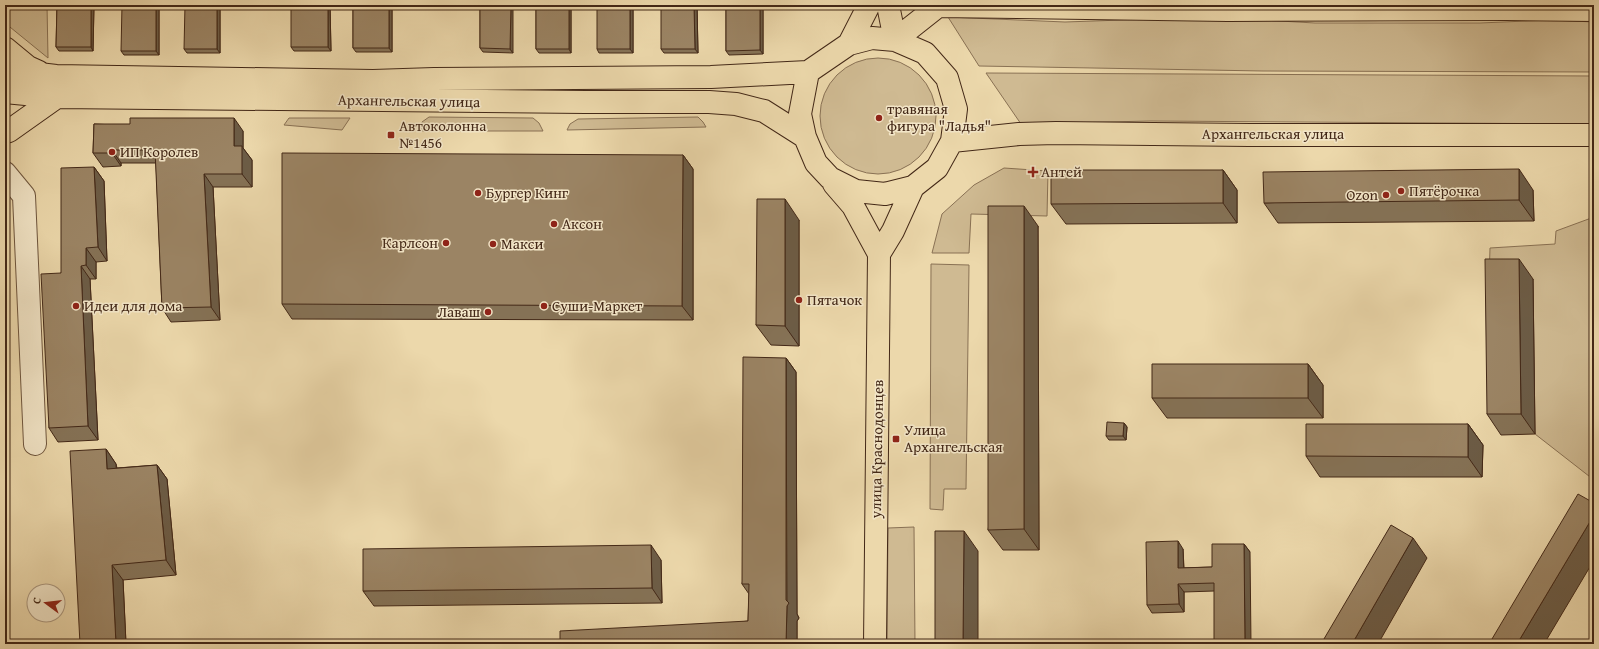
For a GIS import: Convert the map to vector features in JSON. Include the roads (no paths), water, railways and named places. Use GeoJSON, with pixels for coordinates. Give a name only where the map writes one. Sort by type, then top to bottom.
{"type":"FeatureCollection","features":[{"type":"Feature","properties":{"kind":"main road"},"geometry":{"type":"LineString","coordinates":[[849,44],[869,5]]}},
{"type":"Feature","properties":{"kind":"main road"},"geometry":{"type":"LineString","coordinates":[[888,5],[896,40]]}},
{"type":"Feature","properties":{"kind":"main road"},"geometry":{"type":"LineString","coordinates":[[896,40],[938,6],[1228,10],[1594,10]]}},
{"type":"Feature","properties":{"kind":"main road"},"geometry":{"type":"LineString","coordinates":[[830,178],[856,191],[885,194],[913,186],[937,168],[952,141],[956,109],[946,78],[925,53],[896,40],[872,38],[849,44],[808,72],[800,114],[805,137],[816,163],[853,206],[880,254]]}},
{"type":"Feature","properties":{"kind":"main road"},"geometry":{"type":"LineString","coordinates":[[5,48],[28,67],[36,71],[56,76]]}},
{"type":"Feature","properties":{"kind":"main road","name":"Архангельская улица"},"geometry":{"type":"LineString","coordinates":[[5,70],[56,76],[373,81],[711,77],[808,72]]}},
{"type":"Feature","properties":{"kind":"main road","name":"Архангельская улица"},"geometry":{"type":"LineString","coordinates":[[5,92],[57,97],[709,102],[736,104],[764,111],[805,137]]}},
{"type":"Feature","properties":{"kind":"main road"},"geometry":{"type":"LineString","coordinates":[[5,132],[9,131],[57,97]]}},
{"type":"Feature","properties":{"kind":"main road","name":"Архангельская улица"},"geometry":{"type":"LineString","coordinates":[[952,141],[1020,134],[1056,133],[1250,135],[1594,134]]}},
{"type":"Feature","properties":{"kind":"main road","name":"улица Краснодонцев"},"geometry":{"type":"LineString","coordinates":[[875,644],[880,254],[893,232],[913,186]]}},
{"type":"Feature","properties":{"kind":"street"},"geometry":{"type":"LineString","coordinates":[[5,173],[24,196],[35,444]]}},
{"type":"Feature","properties":{"kind":"place","name":"травяная фигура \"Ладья\""},"geometry":{"type":"Point","coordinates":[879,118]}},
{"type":"Feature","properties":{"kind":"place","name":"Автоколонна №1456"},"geometry":{"type":"Point","coordinates":[391,135]}},
{"type":"Feature","properties":{"kind":"place","name":"ИП Королев"},"geometry":{"type":"Point","coordinates":[112,152]}},
{"type":"Feature","properties":{"kind":"place","name":"Антей"},"geometry":{"type":"Point","coordinates":[1033,172]}},
{"type":"Feature","properties":{"kind":"place","name":"Пятёрочка"},"geometry":{"type":"Point","coordinates":[1401,191]}},
{"type":"Feature","properties":{"kind":"place","name":"Бургер Кинг"},"geometry":{"type":"Point","coordinates":[478,193]}},
{"type":"Feature","properties":{"kind":"place","name":"Ozon"},"geometry":{"type":"Point","coordinates":[1386,195]}},
{"type":"Feature","properties":{"kind":"place","name":"Аксон"},"geometry":{"type":"Point","coordinates":[554,224]}},
{"type":"Feature","properties":{"kind":"place","name":"Карлсон"},"geometry":{"type":"Point","coordinates":[446,243]}},
{"type":"Feature","properties":{"kind":"place","name":"Макси"},"geometry":{"type":"Point","coordinates":[493,244]}},
{"type":"Feature","properties":{"kind":"place","name":"Пятачок"},"geometry":{"type":"Point","coordinates":[799,300]}},
{"type":"Feature","properties":{"kind":"place","name":"Идеи для дома"},"geometry":{"type":"Point","coordinates":[76,306]}},
{"type":"Feature","properties":{"kind":"place","name":"Суши-Маркет"},"geometry":{"type":"Point","coordinates":[544,306]}},
{"type":"Feature","properties":{"kind":"place","name":"Лаваш"},"geometry":{"type":"Point","coordinates":[488,312]}},
{"type":"Feature","properties":{"kind":"place","name":"Улица Архангельская"},"geometry":{"type":"Point","coordinates":[896,439]}}]}
